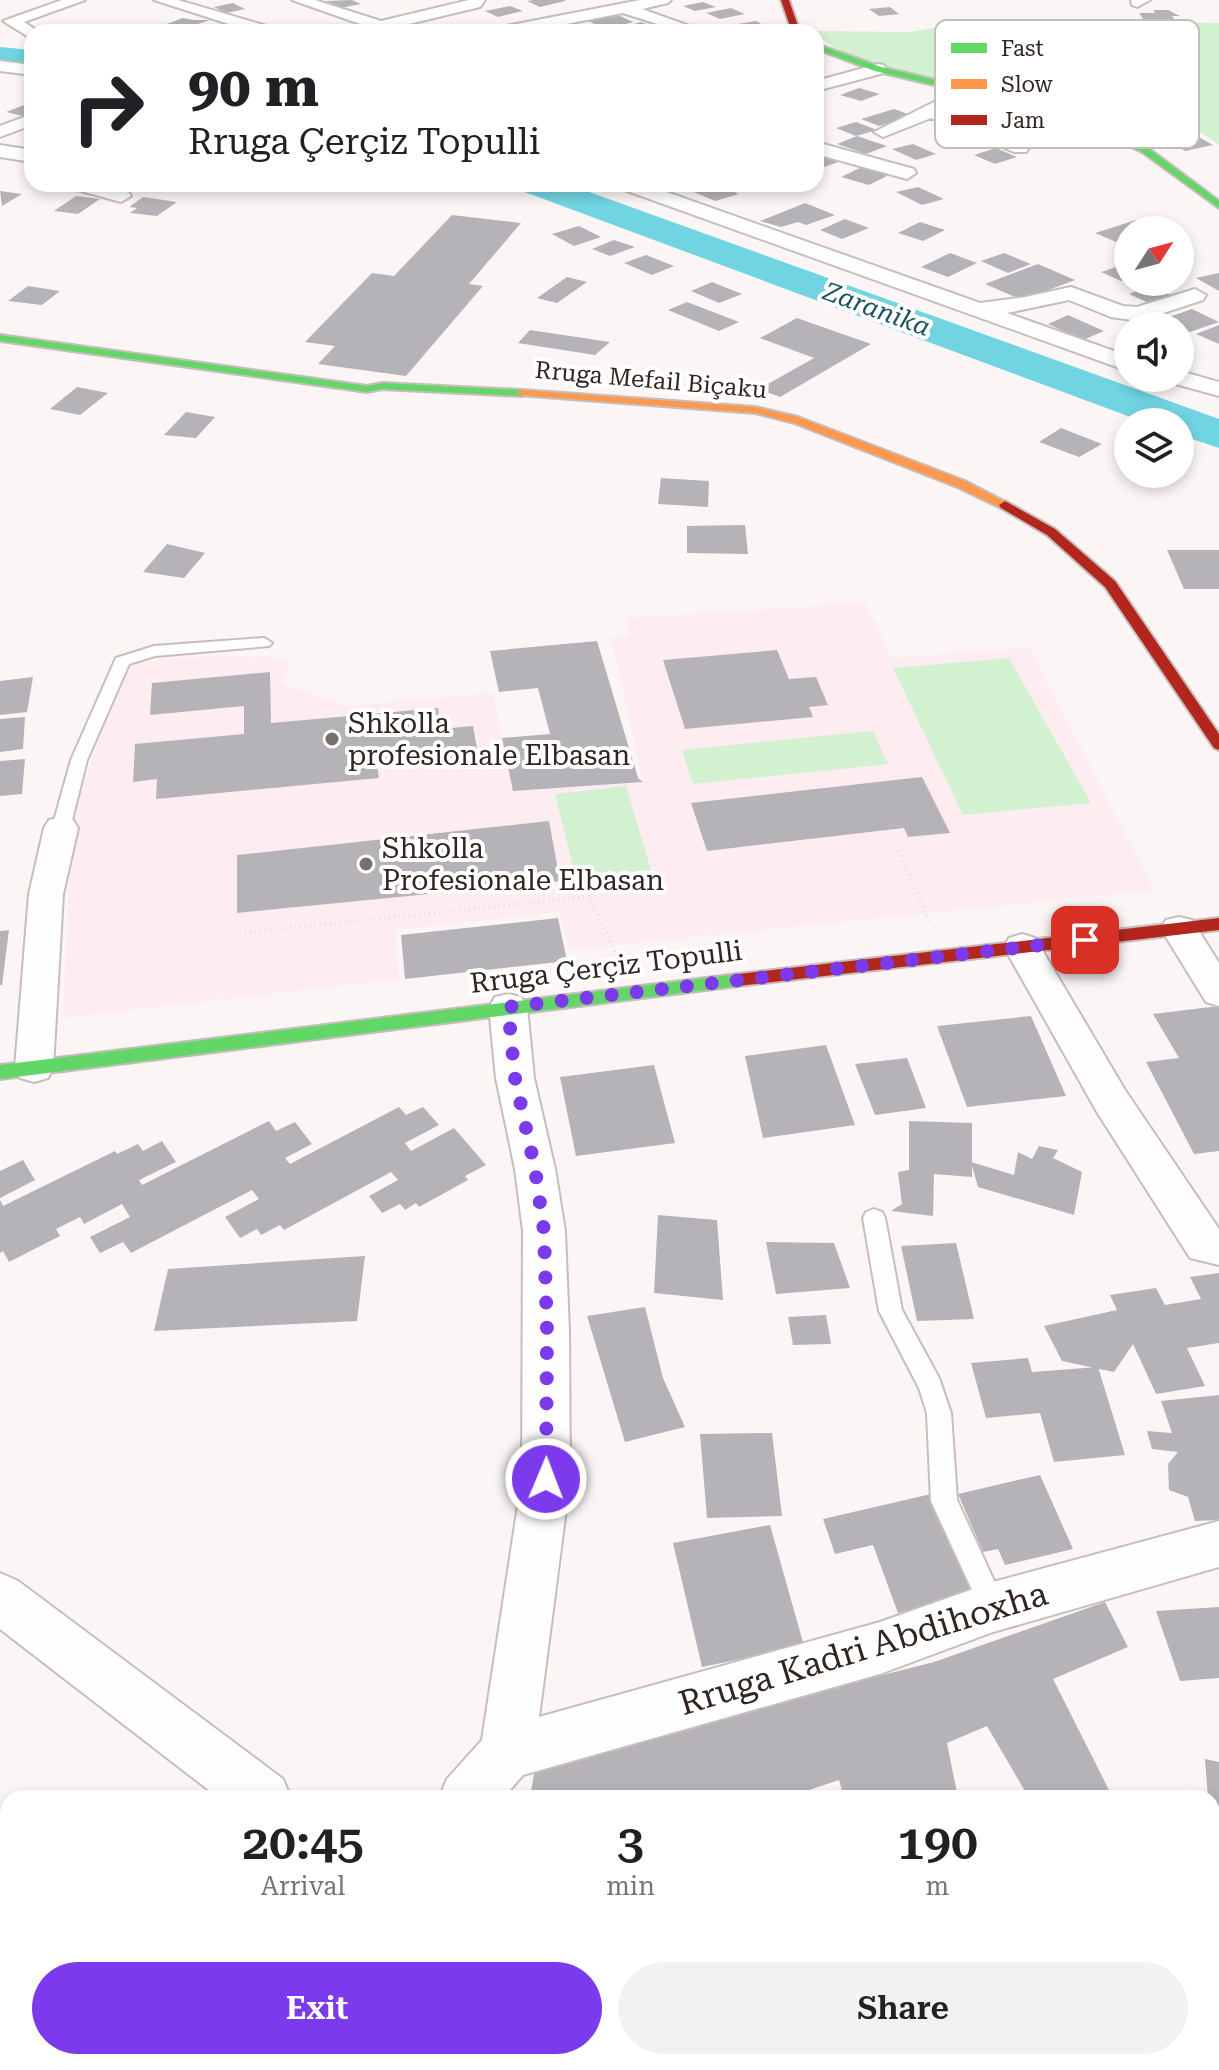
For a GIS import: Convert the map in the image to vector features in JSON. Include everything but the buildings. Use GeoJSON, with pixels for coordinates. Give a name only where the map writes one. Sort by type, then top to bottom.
{"type":"FeatureCollection","features":[{"type":"Feature","properties":{"kind":"main road"},"geometry":{"type":"LineString","coordinates":[[785,0],[793,24]]}},
{"type":"Feature","properties":{"kind":"main road"},"geometry":{"type":"LineString","coordinates":[[824,49],[878,69],[935,81]]}},
{"type":"Feature","properties":{"kind":"main road"},"geometry":{"type":"LineString","coordinates":[[1140,148],[1219,205]]}},
{"type":"Feature","properties":{"kind":"main road","name":"Rruga Mefail Biçaku"},"geometry":{"type":"LineString","coordinates":[[0,338],[367,389],[382,386],[465,389],[682,403],[755,410],[798,420],[961,484],[1019,512],[1051,532],[1110,584],[1219,745]]}},
{"type":"Feature","properties":{"kind":"main road","name":"Rruga Çerçiz Topulli"},"geometry":{"type":"LineString","coordinates":[[17,1070],[508,1007],[1219,924]]}},
{"type":"Feature","properties":{"kind":"street"},"geometry":{"type":"LineString","coordinates":[[24,30],[11,21],[77,0]]}},
{"type":"Feature","properties":{"kind":"street"},"geometry":{"type":"LineString","coordinates":[[162,0],[244,24]]}},
{"type":"Feature","properties":{"kind":"street"},"geometry":{"type":"LineString","coordinates":[[300,0],[374,24]]}},
{"type":"Feature","properties":{"kind":"street"},"geometry":{"type":"LineString","coordinates":[[390,24],[447,13],[475,4],[477,0]]}},
{"type":"Feature","properties":{"kind":"street"},"geometry":{"type":"LineString","coordinates":[[542,24],[663,0]]}},
{"type":"Feature","properties":{"kind":"street"},"geometry":{"type":"LineString","coordinates":[[363,8],[380,20],[380,24]]}},
{"type":"Feature","properties":{"kind":"street"},"geometry":{"type":"LineString","coordinates":[[623,8],[673,24]]}},
{"type":"Feature","properties":{"kind":"street"},"geometry":{"type":"LineString","coordinates":[[0,31],[24,34]]}},
{"type":"Feature","properties":{"kind":"street"},"geometry":{"type":"LineString","coordinates":[[0,66],[24,69]]}},
{"type":"Feature","properties":{"kind":"street"},"geometry":{"type":"LineString","coordinates":[[824,84],[878,69]]}},
{"type":"Feature","properties":{"kind":"street"},"geometry":{"type":"LineString","coordinates":[[883,132],[935,110]]}},
{"type":"Feature","properties":{"kind":"street"},"geometry":{"type":"LineString","coordinates":[[931,112],[935,114]]}},
{"type":"Feature","properties":{"kind":"street"},"geometry":{"type":"LineString","coordinates":[[0,132],[24,122]]}},
{"type":"Feature","properties":{"kind":"street"},"geometry":{"type":"LineString","coordinates":[[824,150],[907,173]]}},
{"type":"Feature","properties":{"kind":"street"},"geometry":{"type":"LineString","coordinates":[[0,151],[24,158]]}},
{"type":"Feature","properties":{"kind":"street"},"geometry":{"type":"LineString","coordinates":[[106,192],[121,196]]}},
{"type":"Feature","properties":{"kind":"street"},"geometry":{"type":"LineString","coordinates":[[648,192],[1114,359]]}},
{"type":"Feature","properties":{"kind":"street"},"geometry":{"type":"LineString","coordinates":[[976,310],[1025,304],[1071,293],[1119,312],[1139,314],[1195,295]]}},
{"type":"Feature","properties":{"kind":"street"},"geometry":{"type":"LineString","coordinates":[[1194,382],[1219,389]]}},
{"type":"Feature","properties":{"kind":"street"},"geometry":{"type":"LineString","coordinates":[[17,1070],[46,894],[61,828]]}},
{"type":"Feature","properties":{"kind":"street"},"geometry":{"type":"LineString","coordinates":[[1179,929],[1219,993]]}},
{"type":"Feature","properties":{"kind":"street"},"geometry":{"type":"LineString","coordinates":[[1022,947],[1111,1101],[1205,1246],[1219,1247]]}},
{"type":"Feature","properties":{"kind":"street"},"geometry":{"type":"LineString","coordinates":[[473,1790],[507,1753],[546,1479],[544,1231],[535,1169],[515,1078],[508,1007]]}},
{"type":"Feature","properties":{"kind":"street","name":"Rruga Kadri Abdihoxha"},"geometry":{"type":"LineString","coordinates":[[507,1753],[880,1648],[993,1607],[1219,1544]]}},
{"type":"Feature","properties":{"kind":"street"},"geometry":{"type":"LineString","coordinates":[[0,1598],[253,1790]]}},
{"type":"Feature","properties":{"kind":"lane"},"geometry":{"type":"LineString","coordinates":[[61,828],[79,760],[122,661],[154,651],[264,643]]}},
{"type":"Feature","properties":{"kind":"lane"},"geometry":{"type":"LineString","coordinates":[[874,1218],[891,1311],[930,1386],[939,1413],[944,1501],[993,1607]]}},
{"type":"Feature","properties":{"kind":"path"},"geometry":{"type":"LineString","coordinates":[[899,851],[926,913]]}},
{"type":"Feature","properties":{"kind":"path"},"geometry":{"type":"LineString","coordinates":[[245,932],[589,897],[611,946]]}},
{"type":"Feature","properties":{"kind":"shaded area"},"geometry":{"type":"Polygon","coordinates":[[[866,603],[892,658],[1030,648],[1154,890],[568,950],[560,912],[395,930],[399,979],[63,1018],[72,817],[120,680],[134,665],[164,658],[265,656],[289,662],[282,683],[347,706],[493,693],[513,791],[643,782],[611,637],[629,635],[626,618],[866,603]]]}},
{"type":"Feature","properties":{"kind":"green space"},"geometry":{"type":"Polygon","coordinates":[[[1199,23],[1219,23],[1219,145],[1199,131],[1199,23]]]}},
{"type":"Feature","properties":{"kind":"green space"},"geometry":{"type":"Polygon","coordinates":[[[935,28],[935,78],[861,59],[824,40],[824,31],[911,32],[935,28]]]}},
{"type":"Feature","properties":{"kind":"green space"},"geometry":{"type":"Polygon","coordinates":[[[1009,658],[1091,803],[963,815],[893,668],[1009,658]]]}},
{"type":"Feature","properties":{"kind":"green space"},"geometry":{"type":"Polygon","coordinates":[[[873,731],[888,764],[693,784],[682,750],[873,731]]]}},
{"type":"Feature","properties":{"kind":"green space"},"geometry":{"type":"Polygon","coordinates":[[[626,786],[651,870],[576,879],[555,794],[626,786]]]}},
{"type":"Feature","properties":{"kind":"waterway","name":"Zaranika"},"geometry":{"type":"LineString","coordinates":[[0,56],[24,58]]}},
{"type":"Feature","properties":{"kind":"waterway","name":"Zaranika"},"geometry":{"type":"LineString","coordinates":[[556,192],[1219,434]]}},
{"type":"Feature","properties":{"kind":"traffic: fast"},"geometry":{"type":"LineString","coordinates":[[824,49],[878,69],[935,83]]}},
{"type":"Feature","properties":{"kind":"traffic: fast"},"geometry":{"type":"LineString","coordinates":[[1141,148],[1219,205]]}},
{"type":"Feature","properties":{"kind":"traffic: fast"},"geometry":{"type":"LineString","coordinates":[[0,338],[367,389],[382,386],[522,393]]}},
{"type":"Feature","properties":{"kind":"traffic: fast"},"geometry":{"type":"LineString","coordinates":[[0,1072],[738,980]]}},
{"type":"Feature","properties":{"kind":"traffic: slow"},"geometry":{"type":"LineString","coordinates":[[522,393],[755,410],[798,420],[961,484],[1005,505]]}},
{"type":"Feature","properties":{"kind":"traffic: jam"},"geometry":{"type":"LineString","coordinates":[[785,0],[793,24]]}},
{"type":"Feature","properties":{"kind":"traffic: jam"},"geometry":{"type":"LineString","coordinates":[[1005,505],[1051,532],[1110,584],[1219,745]]}},
{"type":"Feature","properties":{"kind":"traffic: jam"},"geometry":{"type":"LineString","coordinates":[[738,980],[1219,924]]}},
{"type":"Feature","properties":{"kind":"place","name":"Shkolla profesionale Elbasan"},"geometry":{"type":"Point","coordinates":[332,739]}},
{"type":"Feature","properties":{"kind":"place","name":"Shkolla Profesionale Elbasan"},"geometry":{"type":"Point","coordinates":[366,864]}},
{"type":"Feature","properties":{"kind":"route"},"geometry":{"type":"LineString","coordinates":[[546,1479],[544,1231],[535,1169],[515,1078],[508,1007],[1085,940]]}}]}
